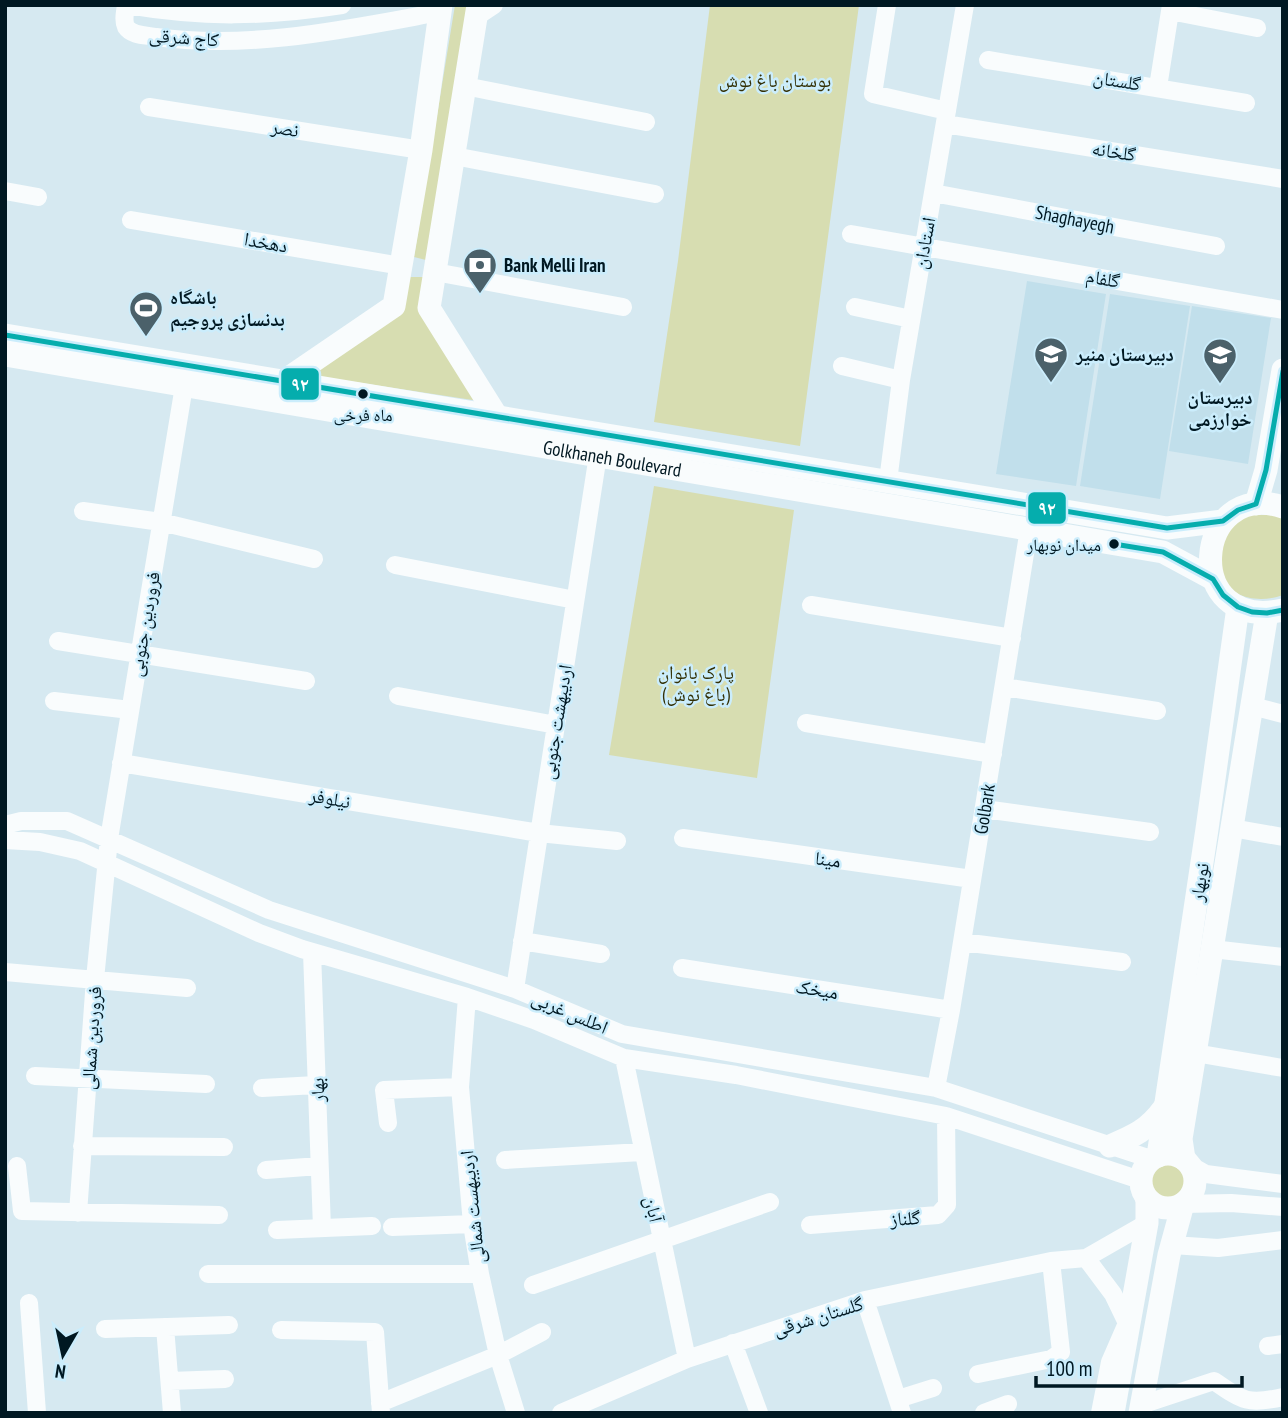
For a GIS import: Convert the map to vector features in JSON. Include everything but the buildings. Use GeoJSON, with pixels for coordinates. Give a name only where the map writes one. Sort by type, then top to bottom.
{"type":"FeatureCollection","features":[{"type":"Feature","properties":{"kind":"main road"},"geometry":{"type":"LineString","coordinates":[[284,381],[394,306],[421,150],[440,8]]}},
{"type":"Feature","properties":{"kind":"main road"},"geometry":{"type":"LineString","coordinates":[[483,9],[465,86],[429,308],[496,415]]}},
{"type":"Feature","properties":{"kind":"main road"},"geometry":{"type":"LineString","coordinates":[[401,265],[435,272]]}},
{"type":"Feature","properties":{"kind":"main road","name":"Golkhaneh Boulevard"},"geometry":{"type":"LineString","coordinates":[[5,335],[1167,528],[1223,521]]}},
{"type":"Feature","properties":{"kind":"main road","name":"Golkhaneh Boulevard"},"geometry":{"type":"LineString","coordinates":[[5,355],[1163,552],[1213,579]]}},
{"type":"Feature","properties":{"kind":"main road"},"geometry":{"type":"LineString","coordinates":[[1256,504],[1266,470],[1283,370]]}},
{"type":"Feature","properties":{"kind":"main road"},"geometry":{"type":"LineString","coordinates":[[1275,612],[1252,612],[1238,607],[1223,595],[1213,579],[1209,559],[1212,539],[1223,521],[1238,510],[1256,504],[1273,504],[1283,508]]}},
{"type":"Feature","properties":{"kind":"main road","name":"نوبهار"},"geometry":{"type":"LineString","coordinates":[[1154,1158],[1208,829],[1238,607]]}},
{"type":"Feature","properties":{"kind":"main road","name":"نوبهار"},"geometry":{"type":"LineString","coordinates":[[1187,1162],[1181,1139],[1251,706],[1275,612]]}},
{"type":"Feature","properties":{"kind":"main road"},"geometry":{"type":"LineString","coordinates":[[1110,1146],[1146,1129],[1164,1108]]}},
{"type":"Feature","properties":{"kind":"main road"},"geometry":{"type":"LineString","coordinates":[[1113,1413],[1145,1201],[1144,1168],[1154,1158],[1171,1154],[1187,1162],[1195,1179],[1195,1186],[1183,1204],[1175,1208],[1160,1208],[1145,1201]]}},
{"type":"Feature","properties":{"kind":"main road"},"geometry":{"type":"LineString","coordinates":[[1141,1410],[1172,1245],[1183,1204]]}},
{"type":"Feature","properties":{"kind":"street","name":"کاج شرقی"},"geometry":{"type":"LineString","coordinates":[[342,5],[298,12],[235,16],[170,13],[125,5],[124,23],[127,29],[136,34],[171,39],[224,41],[295,37],[440,8]]}},
{"type":"Feature","properties":{"kind":"street","name":"گلخانه"},"geometry":{"type":"LineString","coordinates":[[887,5],[873,94],[946,117],[1283,179]]}},
{"type":"Feature","properties":{"kind":"street","name":"استادان"},"geometry":{"type":"LineString","coordinates":[[888,481],[901,380],[965,5]]}},
{"type":"Feature","properties":{"kind":"street"},"geometry":{"type":"LineString","coordinates":[[1158,87],[1171,8],[1258,28]]}},
{"type":"Feature","properties":{"kind":"street","name":"گلستان"},"geometry":{"type":"LineString","coordinates":[[988,60],[1246,103]]}},
{"type":"Feature","properties":{"kind":"street"},"geometry":{"type":"LineString","coordinates":[[465,86],[646,122]]}},
{"type":"Feature","properties":{"kind":"street","name":"نصر"},"geometry":{"type":"LineString","coordinates":[[149,107],[421,150]]}},
{"type":"Feature","properties":{"kind":"street"},"geometry":{"type":"LineString","coordinates":[[454,156],[655,194]]}},
{"type":"Feature","properties":{"kind":"street"},"geometry":{"type":"LineString","coordinates":[[5,191],[38,197]]}},
{"type":"Feature","properties":{"kind":"street","name":"Shaghayegh"},"geometry":{"type":"LineString","coordinates":[[933,193],[1216,246]]}},
{"type":"Feature","properties":{"kind":"street","name":"دهخدا"},"geometry":{"type":"LineString","coordinates":[[131,220],[401,265]]}},
{"type":"Feature","properties":{"kind":"street","name":"گلفام"},"geometry":{"type":"LineString","coordinates":[[850,234],[1283,310]]}},
{"type":"Feature","properties":{"kind":"street"},"geometry":{"type":"LineString","coordinates":[[435,272],[623,307]]}},
{"type":"Feature","properties":{"kind":"street"},"geometry":{"type":"LineString","coordinates":[[855,307],[911,319]]}},
{"type":"Feature","properties":{"kind":"street"},"geometry":{"type":"LineString","coordinates":[[842,366],[901,380]]}},
{"type":"Feature","properties":{"kind":"street","name":"فروردین جنوبی"},"geometry":{"type":"LineString","coordinates":[[106,862],[184,386]]}},
{"type":"Feature","properties":{"kind":"street","name":"اردیبهشت جنوبی"},"geometry":{"type":"LineString","coordinates":[[515,989],[598,456]]}},
{"type":"Feature","properties":{"kind":"street"},"geometry":{"type":"LineString","coordinates":[[83,511],[162,522],[314,559]]}},
{"type":"Feature","properties":{"kind":"street","name":"Golbark"},"geometry":{"type":"LineString","coordinates":[[936,1088],[1029,530]]}},
{"type":"Feature","properties":{"kind":"street"},"geometry":{"type":"LineString","coordinates":[[395,565],[575,600]]}},
{"type":"Feature","properties":{"kind":"street"},"geometry":{"type":"LineString","coordinates":[[811,605],[1012,638]]}},
{"type":"Feature","properties":{"kind":"street"},"geometry":{"type":"LineString","coordinates":[[58,641],[306,681]]}},
{"type":"Feature","properties":{"kind":"street"},"geometry":{"type":"LineString","coordinates":[[1004,687],[1157,711]]}},
{"type":"Feature","properties":{"kind":"street"},"geometry":{"type":"LineString","coordinates":[[398,695],[556,725]]}},
{"type":"Feature","properties":{"kind":"street"},"geometry":{"type":"LineString","coordinates":[[54,701],[130,710]]}},
{"type":"Feature","properties":{"kind":"street"},"geometry":{"type":"LineString","coordinates":[[1251,706],[1283,714]]}},
{"type":"Feature","properties":{"kind":"street"},"geometry":{"type":"LineString","coordinates":[[806,723],[993,754]]}},
{"type":"Feature","properties":{"kind":"street","name":"نیلوفر"},"geometry":{"type":"LineString","coordinates":[[121,763],[539,833],[617,841]]}},
{"type":"Feature","properties":{"kind":"street"},"geometry":{"type":"LineString","coordinates":[[984,809],[1150,832]]}},
{"type":"Feature","properties":{"kind":"street","name":"اطلس غربی"},"geometry":{"type":"LineString","coordinates":[[5,825],[21,821],[67,821],[269,910],[515,989],[622,1034],[936,1088],[1154,1158]]}},
{"type":"Feature","properties":{"kind":"street"},"geometry":{"type":"LineString","coordinates":[[1232,828],[1283,838]]}},
{"type":"Feature","properties":{"kind":"street","name":"مینا"},"geometry":{"type":"LineString","coordinates":[[683,838],[972,879]]}},
{"type":"Feature","properties":{"kind":"street","name":"اطلس غربی"},"geometry":{"type":"LineString","coordinates":[[5,840],[40,842],[80,850],[259,933],[312,952],[467,996],[534,1020],[624,1058],[736,1075],[946,1116],[1145,1201]]}},
{"type":"Feature","properties":{"kind":"street","name":"فروردین شمالی"},"geometry":{"type":"LineString","coordinates":[[78,1213],[106,862]]}},
{"type":"Feature","properties":{"kind":"street"},"geometry":{"type":"LineString","coordinates":[[522,941],[601,954]]}},
{"type":"Feature","properties":{"kind":"street"},"geometry":{"type":"LineString","coordinates":[[962,942],[1122,962]]}},
{"type":"Feature","properties":{"kind":"street"},"geometry":{"type":"LineString","coordinates":[[1212,949],[1283,957]]}},
{"type":"Feature","properties":{"kind":"street","name":"بهار"},"geometry":{"type":"LineString","coordinates":[[312,952],[321,1228]]}},
{"type":"Feature","properties":{"kind":"street","name":"میخک"},"geometry":{"type":"LineString","coordinates":[[682,968],[951,1010]]}},
{"type":"Feature","properties":{"kind":"street"},"geometry":{"type":"LineString","coordinates":[[5,972],[187,988]]}},
{"type":"Feature","properties":{"kind":"street","name":"اردیبهست شمالی"},"geometry":{"type":"LineString","coordinates":[[467,996],[460,1087],[472,1223],[480,1275],[498,1355],[516,1413]]}},
{"type":"Feature","properties":{"kind":"street"},"geometry":{"type":"LineString","coordinates":[[1195,1053],[1283,1068]]}},
{"type":"Feature","properties":{"kind":"street","name":"آبان"},"geometry":{"type":"LineString","coordinates":[[624,1058],[687,1359]]}},
{"type":"Feature","properties":{"kind":"street"},"geometry":{"type":"LineString","coordinates":[[35,1076],[206,1084]]}},
{"type":"Feature","properties":{"kind":"street"},"geometry":{"type":"LineString","coordinates":[[262,1088],[316,1085]]}},
{"type":"Feature","properties":{"kind":"street"},"geometry":{"type":"LineString","coordinates":[[388,1123],[384,1090],[460,1087]]}},
{"type":"Feature","properties":{"kind":"street","name":"گلناز"},"geometry":{"type":"LineString","coordinates":[[810,1224],[938,1215],[947,1205],[946,1116]]}},
{"type":"Feature","properties":{"kind":"street"},"geometry":{"type":"LineString","coordinates":[[82,1146],[225,1147]]}},
{"type":"Feature","properties":{"kind":"street"},"geometry":{"type":"LineString","coordinates":[[505,1160],[642,1152]]}},
{"type":"Feature","properties":{"kind":"street"},"geometry":{"type":"LineString","coordinates":[[1187,1162],[1206,1174],[1281,1183]]}},
{"type":"Feature","properties":{"kind":"street"},"geometry":{"type":"LineString","coordinates":[[17,1166],[22,1211],[219,1214]]}},
{"type":"Feature","properties":{"kind":"street"},"geometry":{"type":"LineString","coordinates":[[265,1170],[319,1166]]}},
{"type":"Feature","properties":{"kind":"street","name":"گلستان شرقی"},"geometry":{"type":"LineString","coordinates":[[562,1413],[687,1359],[865,1300],[1051,1261],[1086,1258],[1145,1201]]}},
{"type":"Feature","properties":{"kind":"street"},"geometry":{"type":"LineString","coordinates":[[533,1285],[770,1202]]}},
{"type":"Feature","properties":{"kind":"street"},"geometry":{"type":"LineString","coordinates":[[1183,1204],[1231,1203],[1283,1207]]}},
{"type":"Feature","properties":{"kind":"street"},"geometry":{"type":"LineString","coordinates":[[392,1227],[472,1223]]}},
{"type":"Feature","properties":{"kind":"street"},"geometry":{"type":"LineString","coordinates":[[277,1230],[372,1226]]}},
{"type":"Feature","properties":{"kind":"street"},"geometry":{"type":"LineString","coordinates":[[1172,1245],[1218,1248],[1283,1240]]}},
{"type":"Feature","properties":{"kind":"street"},"geometry":{"type":"LineString","coordinates":[[1086,1258],[1114,1294],[1127,1323],[1110,1363],[1100,1413]]}},
{"type":"Feature","properties":{"kind":"street"},"geometry":{"type":"LineString","coordinates":[[978,1374],[1051,1359],[1061,1352],[1051,1261]]}},
{"type":"Feature","properties":{"kind":"street"},"geometry":{"type":"LineString","coordinates":[[208,1274],[480,1275]]}},
{"type":"Feature","properties":{"kind":"street"},"geometry":{"type":"LineString","coordinates":[[865,1300],[900,1406],[933,1388]]}},
{"type":"Feature","properties":{"kind":"street"},"geometry":{"type":"LineString","coordinates":[[29,1303],[37,1413]]}},
{"type":"Feature","properties":{"kind":"street"},"geometry":{"type":"LineString","coordinates":[[105,1329],[229,1325]]}},
{"type":"Feature","properties":{"kind":"street"},"geometry":{"type":"LineString","coordinates":[[165,1327],[172,1413]]}},
{"type":"Feature","properties":{"kind":"street"},"geometry":{"type":"LineString","coordinates":[[281,1330],[375,1332],[380,1408],[498,1355],[542,1332]]}},
{"type":"Feature","properties":{"kind":"street"},"geometry":{"type":"LineString","coordinates":[[733,1343],[759,1413]]}},
{"type":"Feature","properties":{"kind":"street"},"geometry":{"type":"LineString","coordinates":[[170,1381],[225,1379]]}},
{"type":"Feature","properties":{"kind":"street"},"geometry":{"type":"LineString","coordinates":[[1141,1410],[1214,1381],[1240,1399],[1260,1402],[1283,1397]]}},
{"type":"Feature","properties":{"kind":"street"},"geometry":{"type":"LineString","coordinates":[[984,1413],[1008,1404]]}},
{"type":"Feature","properties":{"kind":"shaded area","name":"دبیرستان منیر"},"geometry":{"type":"Polygon","coordinates":[[[1027,281],[1106,294],[1076,486],[996,474],[1027,281]]]}},
{"type":"Feature","properties":{"kind":"shaded area"},"geometry":{"type":"Polygon","coordinates":[[[1110,294],[1190,306],[1160,499],[1080,486],[1110,294]]]}},
{"type":"Feature","properties":{"kind":"shaded area","name":"دبیرستان خوارزمی"},"geometry":{"type":"Polygon","coordinates":[[[1192,306],[1271,318],[1248,464],[1169,451],[1192,306]]]}},
{"type":"Feature","properties":{"kind":"green space"},"geometry":{"type":"Polygon","coordinates":[[[455,5],[467,5],[426,260],[414,257],[455,5]]]}},
{"type":"Feature","properties":{"kind":"green space","name":"بوستان باغ نوش"},"geometry":{"type":"Polygon","coordinates":[[[710,5],[859,5],[800,446],[654,422],[678,261],[710,5]]]}},
{"type":"Feature","properties":{"kind":"green space"},"geometry":{"type":"Polygon","coordinates":[[[409,277],[427,277],[479,401],[309,375],[409,277]]]}},
{"type":"Feature","properties":{"kind":"green space","name":"پارک بانوان (باغ نوش)"},"geometry":{"type":"Polygon","coordinates":[[[654,486],[794,510],[757,778],[609,755],[654,486]]]}},
{"type":"Feature","properties":{"kind":"green space"},"geometry":{"type":"Polygon","coordinates":[[[1248,515],[1277,515],[1283,519],[1283,595],[1265,599],[1247,597],[1231,589],[1221,574],[1222,537],[1248,515]]]}},
{"type":"Feature","properties":{"kind":"green space"},"geometry":{"type":"Polygon","coordinates":[[[1168,1163],[1181,1169],[1187,1182],[1181,1195],[1168,1201],[1155,1195],[1149,1182],[1155,1169],[1168,1163]]]}},
{"type":"Feature","properties":{"kind":"transit line","name":"۹۲"},"geometry":{"type":"LineString","coordinates":[[5,335],[1167,528],[1223,521],[1238,510],[1256,504],[1266,470],[1283,371]]}},
{"type":"Feature","properties":{"kind":"transit line","name":"۹۲"},"geometry":{"type":"LineString","coordinates":[[1114,544],[1163,552],[1213,579],[1223,595],[1238,607],[1252,612],[1283,610]]}},
{"type":"Feature","properties":{"kind":"place","name":"Bank Melli Iran"},"geometry":{"type":"Point","coordinates":[480,295]}},
{"type":"Feature","properties":{"kind":"place","name":"باشگاه بدنسازی پروجیم"},"geometry":{"type":"Point","coordinates":[146,338]}},
{"type":"Feature","properties":{"kind":"place","name":"دبیرستان منیر"},"geometry":{"type":"Point","coordinates":[1051,384]}},
{"type":"Feature","properties":{"kind":"place","name":"دبیرستان خوارزمی"},"geometry":{"type":"Point","coordinates":[1220,385]}},
{"type":"Feature","properties":{"kind":"place","name":"ماه فرخی"},"geometry":{"type":"Point","coordinates":[363,394]}},
{"type":"Feature","properties":{"kind":"place","name":"میدان نوبهار"},"geometry":{"type":"Point","coordinates":[1114,544]}}]}
